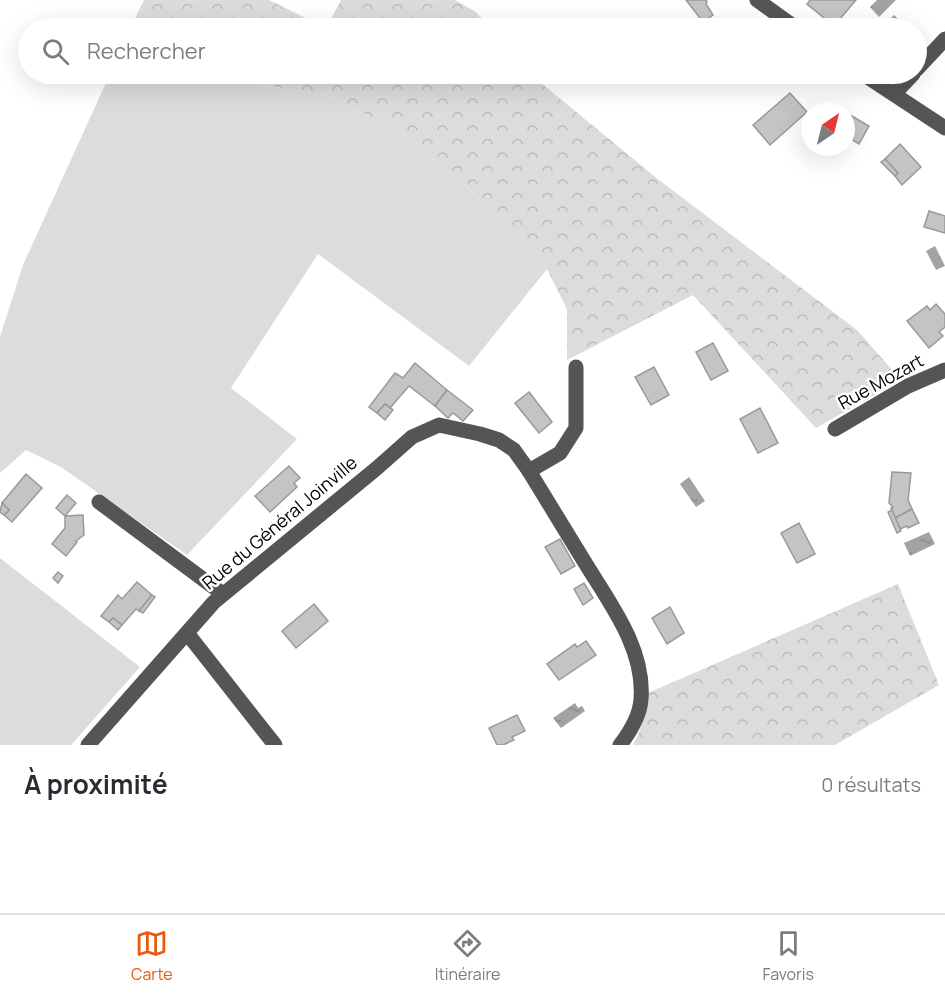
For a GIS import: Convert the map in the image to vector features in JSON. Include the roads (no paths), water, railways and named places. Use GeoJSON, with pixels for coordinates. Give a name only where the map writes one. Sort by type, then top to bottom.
{"type":"FeatureCollection","features":[{"type":"Feature","properties":{"kind":"street"},"geometry":{"type":"LineString","coordinates":[[757,0],[782,18]]}},
{"type":"Feature","properties":{"kind":"street"},"geometry":{"type":"LineString","coordinates":[[927,58],[945,39]]}},
{"type":"Feature","properties":{"kind":"street"},"geometry":{"type":"LineString","coordinates":[[878,84],[945,128]]}},
{"type":"Feature","properties":{"kind":"street"},"geometry":{"type":"LineString","coordinates":[[894,94],[904,84]]}},
{"type":"Feature","properties":{"kind":"street"},"geometry":{"type":"LineString","coordinates":[[529,471],[560,453],[576,428],[576,367]]}},
{"type":"Feature","properties":{"kind":"street","name":"Rue Mozart"},"geometry":{"type":"LineString","coordinates":[[835,429],[908,386],[945,370]]}},
{"type":"Feature","properties":{"kind":"street","name":"Rue du Général Joinville"},"geometry":{"type":"LineString","coordinates":[[96,743],[214,602],[412,437],[439,424],[454,426],[499,440],[514,450],[613,608],[630,641],[639,675],[641,701],[631,730],[620,745]]}},
{"type":"Feature","properties":{"kind":"street"},"geometry":{"type":"LineString","coordinates":[[99,502],[223,594]]}},
{"type":"Feature","properties":{"kind":"street"},"geometry":{"type":"LineString","coordinates":[[187,633],[275,745]]}},
{"type":"Feature","properties":{"kind":"water"},"geometry":{"type":"Polygon","coordinates":[[[877,0],[896,0],[879,17],[870,7],[877,0]]]}},
{"type":"Feature","properties":{"kind":"water"},"geometry":{"type":"Polygon","coordinates":[[[935,246],[945,266],[936,270],[926,251],[935,246]]]}},
{"type":"Feature","properties":{"kind":"water"},"geometry":{"type":"Polygon","coordinates":[[[689,477],[705,501],[696,507],[680,484],[689,477]]]}},
{"type":"Feature","properties":{"kind":"water"},"geometry":{"type":"Polygon","coordinates":[[[929,532],[935,544],[910,556],[904,543],[929,532]]]}},
{"type":"Feature","properties":{"kind":"water"},"geometry":{"type":"Polygon","coordinates":[[[575,703],[578,708],[582,706],[585,711],[561,728],[553,718],[575,703]]]}}]}
